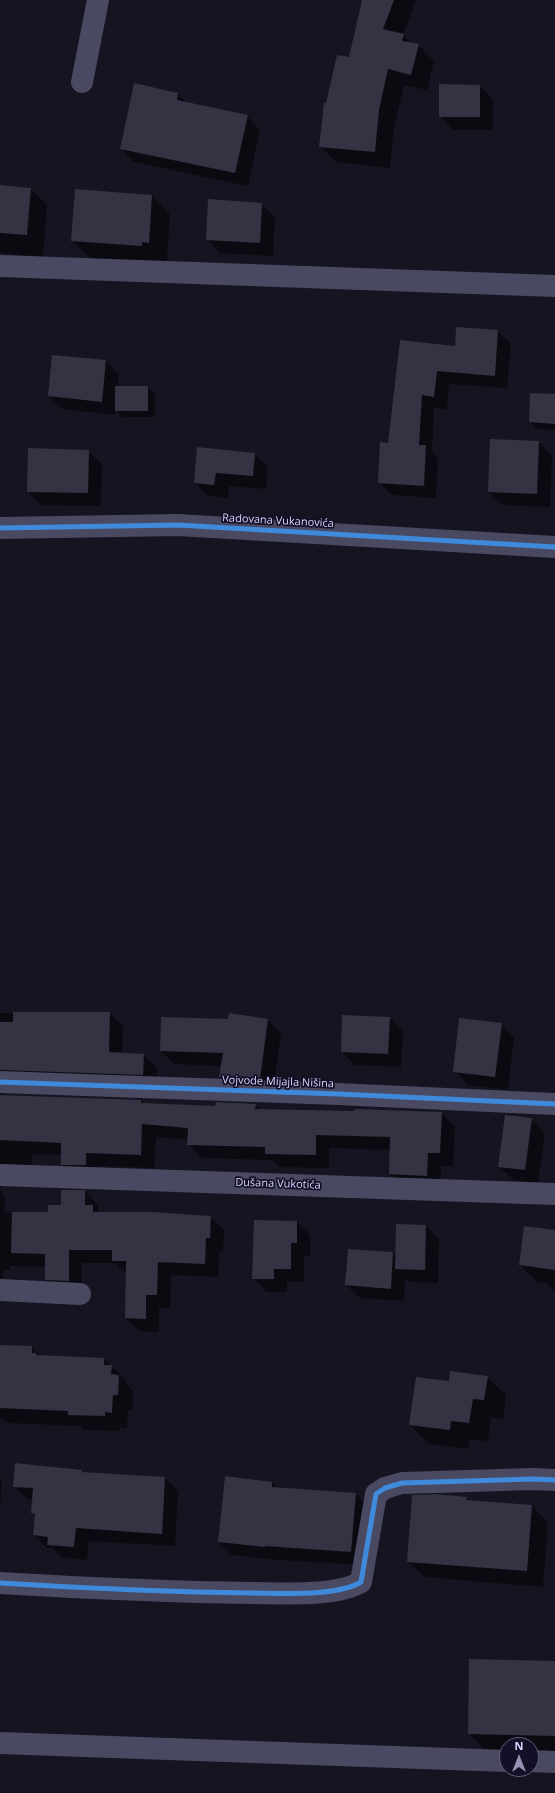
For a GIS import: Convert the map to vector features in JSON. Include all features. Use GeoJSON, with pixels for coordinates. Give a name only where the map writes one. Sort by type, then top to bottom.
{"type":"FeatureCollection","features":[{"type":"Feature","properties":{"kind":"street"},"geometry":{"type":"LineString","coordinates":[[82,82],[98,0]]}},
{"type":"Feature","properties":{"kind":"street"},"geometry":{"type":"LineString","coordinates":[[0,266],[555,286]]}},
{"type":"Feature","properties":{"kind":"street","name":"Radovana Vukanovića"},"geometry":{"type":"LineString","coordinates":[[0,528],[178,525],[555,546]]}},
{"type":"Feature","properties":{"kind":"street","name":"Vojvode Mijajla Nišina"},"geometry":{"type":"LineString","coordinates":[[0,1082],[338,1094],[555,1104]]}},
{"type":"Feature","properties":{"kind":"street","name":"Dušana Vukotića"},"geometry":{"type":"LineString","coordinates":[[0,1175],[555,1194]]}},
{"type":"Feature","properties":{"kind":"street"},"geometry":{"type":"LineString","coordinates":[[0,1290],[80,1294]]}},
{"type":"Feature","properties":{"kind":"street"},"geometry":{"type":"LineString","coordinates":[[0,1583],[181,1592],[301,1593],[352,1588],[361,1582],[376,1494],[385,1488],[402,1483],[532,1479],[555,1480]]}},
{"type":"Feature","properties":{"kind":"street"},"geometry":{"type":"LineString","coordinates":[[0,1743],[499,1761]]}},
{"type":"Feature","properties":{"kind":"street"},"geometry":{"type":"LineString","coordinates":[[539,1761],[555,1762]]}},
{"type":"Feature","properties":{"kind":"building"},"geometry":{"type":"Polygon","coordinates":[[[362,0],[394,0],[383,29],[404,34],[402,41],[419,44],[411,75],[388,69],[379,110],[375,152],[319,147],[324,103],[326,103],[337,55],[349,57],[362,0]]]}},
{"type":"Feature","properties":{"kind":"building"},"geometry":{"type":"Polygon","coordinates":[[[134,83],[178,93],[177,100],[248,115],[235,173],[120,149],[134,83]]]}},
{"type":"Feature","properties":{"kind":"building"},"geometry":{"type":"Polygon","coordinates":[[[439,84],[480,85],[480,117],[439,117],[439,84]]]}},
{"type":"Feature","properties":{"kind":"building"},"geometry":{"type":"Polygon","coordinates":[[[0,185],[31,188],[27,235],[0,233],[0,185]]]}},
{"type":"Feature","properties":{"kind":"building"},"geometry":{"type":"Polygon","coordinates":[[[75,189],[152,195],[149,243],[142,242],[142,246],[71,241],[75,189]]]}},
{"type":"Feature","properties":{"kind":"building"},"geometry":{"type":"Polygon","coordinates":[[[208,199],[262,203],[260,243],[206,240],[208,199]]]}},
{"type":"Feature","properties":{"kind":"building"},"geometry":{"type":"Polygon","coordinates":[[[456,327],[498,330],[495,376],[437,371],[434,397],[422,395],[419,445],[426,445],[424,486],[378,483],[380,442],[388,443],[400,340],[455,346],[456,327]]]}},
{"type":"Feature","properties":{"kind":"building"},"geometry":{"type":"Polygon","coordinates":[[[52,355],[106,360],[102,402],[48,396],[52,355]]]}},
{"type":"Feature","properties":{"kind":"building"},"geometry":{"type":"Polygon","coordinates":[[[115,386],[148,386],[148,411],[115,411],[115,386]]]}},
{"type":"Feature","properties":{"kind":"building"},"geometry":{"type":"Polygon","coordinates":[[[530,393],[555,394],[555,424],[529,422],[530,393]]]}},
{"type":"Feature","properties":{"kind":"building"},"geometry":{"type":"Polygon","coordinates":[[[490,439],[539,441],[537,494],[488,492],[490,439]]]}},
{"type":"Feature","properties":{"kind":"building"},"geometry":{"type":"Polygon","coordinates":[[[197,447],[255,453],[253,476],[216,473],[214,485],[194,483],[197,447]]]}},
{"type":"Feature","properties":{"kind":"building"},"geometry":{"type":"Polygon","coordinates":[[[28,448],[89,450],[88,493],[27,492],[28,448]]]}},
{"type":"Feature","properties":{"kind":"building"},"geometry":{"type":"Polygon","coordinates":[[[13,1012],[110,1012],[109,1052],[144,1054],[143,1075],[0,1070],[0,1022],[13,1022],[13,1012]]]}},
{"type":"Feature","properties":{"kind":"building"},"geometry":{"type":"Polygon","coordinates":[[[229,1013],[268,1019],[260,1079],[219,1077],[223,1053],[160,1051],[161,1017],[228,1019],[229,1013]]]}},
{"type":"Feature","properties":{"kind":"building"},"geometry":{"type":"Polygon","coordinates":[[[342,1015],[390,1017],[388,1054],[341,1052],[342,1015]]]}},
{"type":"Feature","properties":{"kind":"building"},"geometry":{"type":"Polygon","coordinates":[[[459,1018],[502,1023],[495,1077],[453,1072],[459,1018]]]}},
{"type":"Feature","properties":{"kind":"building"},"geometry":{"type":"Polygon","coordinates":[[[0,1095],[141,1100],[141,1103],[215,1106],[216,1102],[256,1104],[255,1109],[354,1111],[354,1109],[442,1112],[440,1153],[428,1153],[427,1176],[389,1174],[390,1137],[316,1135],[316,1155],[265,1154],[265,1147],[187,1145],[188,1128],[142,1124],[141,1155],[86,1153],[86,1165],[61,1165],[61,1143],[0,1140],[0,1095]]]}},
{"type":"Feature","properties":{"kind":"building"},"geometry":{"type":"Polygon","coordinates":[[[505,1115],[532,1118],[525,1170],[498,1167],[505,1115]]]}},
{"type":"Feature","properties":{"kind":"building"},"geometry":{"type":"Polygon","coordinates":[[[61,1190],[85,1190],[85,1205],[93,1205],[93,1212],[152,1212],[211,1216],[210,1238],[206,1238],[205,1264],[158,1262],[157,1295],[146,1295],[146,1319],[125,1318],[126,1261],[112,1261],[112,1250],[69,1250],[69,1281],[45,1280],[45,1254],[11,1253],[12,1212],[48,1212],[48,1205],[61,1205],[61,1190]]]}},
{"type":"Feature","properties":{"kind":"building"},"geometry":{"type":"Polygon","coordinates":[[[254,1220],[297,1221],[297,1243],[291,1243],[291,1269],[274,1269],[274,1279],[252,1279],[254,1220]]]}},
{"type":"Feature","properties":{"kind":"building"},"geometry":{"type":"Polygon","coordinates":[[[396,1224],[426,1225],[425,1270],[395,1269],[396,1224]]]}},
{"type":"Feature","properties":{"kind":"building"},"geometry":{"type":"Polygon","coordinates":[[[524,1226],[555,1230],[555,1270],[519,1265],[524,1226]]]}},
{"type":"Feature","properties":{"kind":"building"},"geometry":{"type":"Polygon","coordinates":[[[348,1249],[393,1252],[391,1289],[345,1285],[348,1249]]]}},
{"type":"Feature","properties":{"kind":"building"},"geometry":{"type":"Polygon","coordinates":[[[0,1345],[32,1346],[32,1353],[36,1353],[36,1355],[104,1358],[104,1365],[112,1365],[111,1374],[119,1375],[118,1395],[113,1395],[112,1413],[105,1412],[105,1416],[68,1415],[68,1411],[0,1408],[0,1345]]]}},
{"type":"Feature","properties":{"kind":"building"},"geometry":{"type":"Polygon","coordinates":[[[450,1371],[488,1376],[484,1400],[473,1399],[469,1423],[451,1421],[450,1430],[409,1425],[416,1377],[449,1381],[450,1371]]]}},
{"type":"Feature","properties":{"kind":"building"},"geometry":{"type":"Polygon","coordinates":[[[15,1463],[82,1470],[82,1472],[165,1477],[162,1534],[76,1528],[74,1547],[47,1545],[48,1537],[33,1535],[35,1514],[31,1513],[33,1488],[13,1487],[15,1463]]]}},
{"type":"Feature","properties":{"kind":"building"},"geometry":{"type":"Polygon","coordinates":[[[225,1476],[272,1482],[272,1487],[356,1493],[351,1552],[265,1547],[218,1542],[225,1476]]]}},
{"type":"Feature","properties":{"kind":"building"},"geometry":{"type":"Polygon","coordinates":[[[435,1494],[467,1497],[466,1500],[532,1505],[527,1571],[407,1562],[412,1495],[435,1494]]]}},
{"type":"Feature","properties":{"kind":"building"},"geometry":{"type":"Polygon","coordinates":[[[469,1659],[555,1661],[555,1736],[468,1734],[469,1659]]]}},
{"type":"Feature","properties":{"kind":"cycle path"},"geometry":{"type":"LineString","coordinates":[[0,528],[178,525],[555,547]]}},
{"type":"Feature","properties":{"kind":"cycle path"},"geometry":{"type":"LineString","coordinates":[[0,1082],[338,1094],[555,1104]]}},
{"type":"Feature","properties":{"kind":"cycle path"},"geometry":{"type":"LineString","coordinates":[[0,1583],[126,1590],[220,1592],[308,1593],[337,1590],[350,1587],[361,1582],[376,1494],[385,1488],[402,1483],[533,1479],[555,1480]]}}]}
